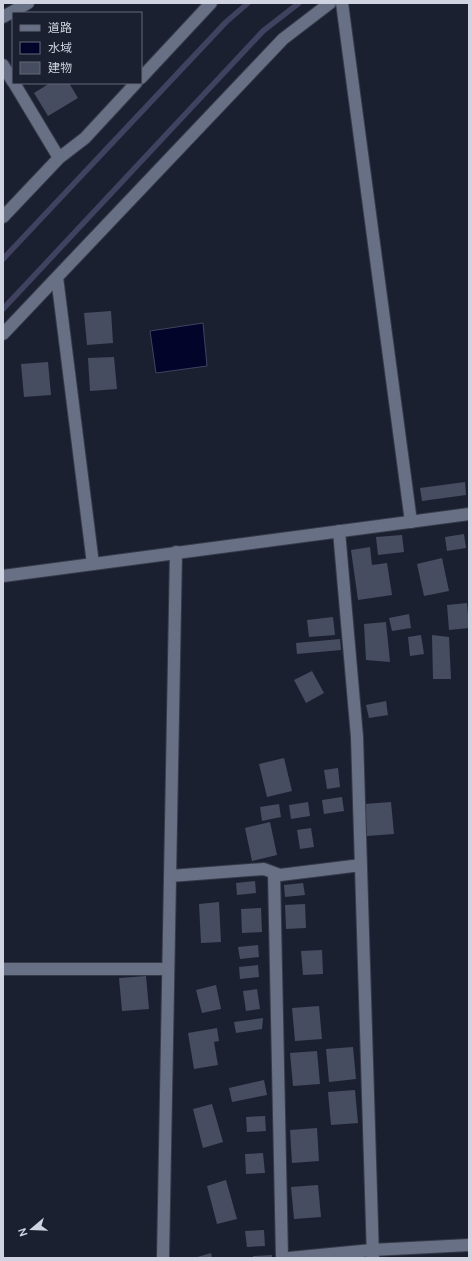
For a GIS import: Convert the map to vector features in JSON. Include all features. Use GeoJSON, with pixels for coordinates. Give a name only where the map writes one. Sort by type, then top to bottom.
{"type":"FeatureCollection","features":[{"type":"Feature","properties":{"kind":"street"},"geometry":{"type":"LineString","coordinates":[[3,17],[28,3]]}},
{"type":"Feature","properties":{"kind":"street"},"geometry":{"type":"LineString","coordinates":[[142,77],[211,3]]}},
{"type":"Feature","properties":{"kind":"street"},"geometry":{"type":"LineString","coordinates":[[3,334],[283,39],[330,3]]}},
{"type":"Feature","properties":{"kind":"street"},"geometry":{"type":"LineString","coordinates":[[342,3],[411,522]]}},
{"type":"Feature","properties":{"kind":"street"},"geometry":{"type":"LineString","coordinates":[[3,65],[12,80]]}},
{"type":"Feature","properties":{"kind":"street"},"geometry":{"type":"LineString","coordinates":[[14,84],[59,158]]}},
{"type":"Feature","properties":{"kind":"street"},"geometry":{"type":"LineString","coordinates":[[3,217],[59,158],[85,138],[135,84]]}},
{"type":"Feature","properties":{"kind":"street"},"geometry":{"type":"LineString","coordinates":[[57,277],[93,564]]}},
{"type":"Feature","properties":{"kind":"street"},"geometry":{"type":"LineString","coordinates":[[3,576],[469,514]]}},
{"type":"Feature","properties":{"kind":"street"},"geometry":{"type":"LineString","coordinates":[[339,531],[357,737],[372,1254]]}},
{"type":"Feature","properties":{"kind":"street"},"geometry":{"type":"LineString","coordinates":[[163,1258],[176,552]]}},
{"type":"Feature","properties":{"kind":"street"},"geometry":{"type":"LineString","coordinates":[[170,876],[264,870],[280,875],[361,865]]}},
{"type":"Feature","properties":{"kind":"street"},"geometry":{"type":"LineString","coordinates":[[274,873],[282,1258]]}},
{"type":"Feature","properties":{"kind":"street"},"geometry":{"type":"LineString","coordinates":[[3,969],[168,969]]}},
{"type":"Feature","properties":{"kind":"street"},"geometry":{"type":"LineString","coordinates":[[289,1258],[372,1254],[469,1245]]}},
{"type":"Feature","properties":{"kind":"water"},"geometry":{"type":"Polygon","coordinates":[[[203,323],[207,366],[156,373],[150,331],[203,323]]]}},
{"type":"Feature","properties":{"kind":"building"},"geometry":{"type":"Polygon","coordinates":[[[48,84],[70,84],[78,98],[48,116],[34,93],[48,84]]]}},
{"type":"Feature","properties":{"kind":"building"},"geometry":{"type":"Polygon","coordinates":[[[111,311],[113,343],[87,345],[84,313],[111,311]]]}},
{"type":"Feature","properties":{"kind":"building"},"geometry":{"type":"Polygon","coordinates":[[[114,357],[117,389],[90,391],[88,358],[114,357]]]}},
{"type":"Feature","properties":{"kind":"building"},"geometry":{"type":"Polygon","coordinates":[[[48,362],[51,395],[24,397],[21,364],[48,362]]]}},
{"type":"Feature","properties":{"kind":"building"},"geometry":{"type":"Polygon","coordinates":[[[465,482],[466,495],[422,501],[420,488],[465,482]]]}},
{"type":"Feature","properties":{"kind":"building"},"geometry":{"type":"Polygon","coordinates":[[[464,534],[466,548],[447,551],[445,537],[464,534]]]}},
{"type":"Feature","properties":{"kind":"building"},"geometry":{"type":"Polygon","coordinates":[[[402,535],[404,552],[378,555],[376,537],[402,535]]]}},
{"type":"Feature","properties":{"kind":"building"},"geometry":{"type":"Polygon","coordinates":[[[370,547],[372,565],[387,563],[392,595],[358,600],[351,550],[370,547]]]}},
{"type":"Feature","properties":{"kind":"building"},"geometry":{"type":"Polygon","coordinates":[[[442,558],[449,591],[424,596],[417,564],[442,558]]]}},
{"type":"Feature","properties":{"kind":"building"},"geometry":{"type":"Polygon","coordinates":[[[467,603],[469,628],[449,630],[447,605],[467,603]]]}},
{"type":"Feature","properties":{"kind":"building"},"geometry":{"type":"Polygon","coordinates":[[[409,614],[411,628],[392,631],[389,618],[409,614]]]}},
{"type":"Feature","properties":{"kind":"building"},"geometry":{"type":"Polygon","coordinates":[[[333,617],[335,635],[309,637],[307,620],[333,617]]]}},
{"type":"Feature","properties":{"kind":"building"},"geometry":{"type":"Polygon","coordinates":[[[386,622],[390,662],[366,660],[364,624],[386,622]]]}},
{"type":"Feature","properties":{"kind":"building"},"geometry":{"type":"Polygon","coordinates":[[[421,635],[424,654],[410,656],[408,637],[421,635]]]}},
{"type":"Feature","properties":{"kind":"building"},"geometry":{"type":"Polygon","coordinates":[[[432,635],[449,637],[451,679],[433,679],[432,635]]]}},
{"type":"Feature","properties":{"kind":"building"},"geometry":{"type":"Polygon","coordinates":[[[340,639],[341,650],[297,654],[296,643],[340,639]]]}},
{"type":"Feature","properties":{"kind":"building"},"geometry":{"type":"Polygon","coordinates":[[[312,671],[324,693],[306,703],[294,680],[312,671]]]}},
{"type":"Feature","properties":{"kind":"building"},"geometry":{"type":"Polygon","coordinates":[[[386,701],[388,715],[369,718],[366,705],[386,701]]]}},
{"type":"Feature","properties":{"kind":"building"},"geometry":{"type":"Polygon","coordinates":[[[284,758],[292,791],[267,797],[259,764],[284,758]]]}},
{"type":"Feature","properties":{"kind":"building"},"geometry":{"type":"Polygon","coordinates":[[[338,768],[340,787],[327,789],[324,770],[338,768]]]}},
{"type":"Feature","properties":{"kind":"building"},"geometry":{"type":"Polygon","coordinates":[[[342,797],[344,811],[324,814],[322,800],[342,797]]]}},
{"type":"Feature","properties":{"kind":"building"},"geometry":{"type":"Polygon","coordinates":[[[308,802],[310,816],[291,819],[289,805],[308,802]]]}},
{"type":"Feature","properties":{"kind":"building"},"geometry":{"type":"Polygon","coordinates":[[[391,802],[394,834],[367,836],[364,804],[391,802]]]}},
{"type":"Feature","properties":{"kind":"building"},"geometry":{"type":"Polygon","coordinates":[[[279,804],[281,817],[262,821],[260,807],[279,804]]]}},
{"type":"Feature","properties":{"kind":"building"},"geometry":{"type":"Polygon","coordinates":[[[270,822],[277,855],[252,861],[245,828],[270,822]]]}},
{"type":"Feature","properties":{"kind":"building"},"geometry":{"type":"Polygon","coordinates":[[[311,828],[314,847],[300,849],[297,830],[311,828]]]}},
{"type":"Feature","properties":{"kind":"building"},"geometry":{"type":"Polygon","coordinates":[[[255,881],[256,893],[237,895],[236,883],[255,881]]]}},
{"type":"Feature","properties":{"kind":"building"},"geometry":{"type":"Polygon","coordinates":[[[303,883],[305,895],[285,897],[284,885],[303,883]]]}},
{"type":"Feature","properties":{"kind":"building"},"geometry":{"type":"Polygon","coordinates":[[[219,902],[221,942],[201,943],[199,904],[219,902]]]}},
{"type":"Feature","properties":{"kind":"building"},"geometry":{"type":"Polygon","coordinates":[[[305,904],[306,928],[286,929],[285,905],[305,904]]]}},
{"type":"Feature","properties":{"kind":"building"},"geometry":{"type":"Polygon","coordinates":[[[261,908],[262,932],[242,933],[241,909],[261,908]]]}},
{"type":"Feature","properties":{"kind":"building"},"geometry":{"type":"Polygon","coordinates":[[[258,945],[259,957],[240,959],[238,947],[258,945]]]}},
{"type":"Feature","properties":{"kind":"building"},"geometry":{"type":"Polygon","coordinates":[[[322,950],[323,974],[303,975],[301,951],[322,950]]]}},
{"type":"Feature","properties":{"kind":"building"},"geometry":{"type":"Polygon","coordinates":[[[258,965],[259,977],[240,979],[239,967],[258,965]]]}},
{"type":"Feature","properties":{"kind":"building"},"geometry":{"type":"Polygon","coordinates":[[[146,976],[149,1009],[122,1011],[119,978],[146,976]]]}},
{"type":"Feature","properties":{"kind":"building"},"geometry":{"type":"Polygon","coordinates":[[[216,985],[221,1009],[202,1013],[196,990],[216,985]]]}},
{"type":"Feature","properties":{"kind":"building"},"geometry":{"type":"Polygon","coordinates":[[[257,989],[260,1009],[246,1011],[243,991],[257,989]]]}},
{"type":"Feature","properties":{"kind":"building"},"geometry":{"type":"Polygon","coordinates":[[[319,1006],[322,1039],[295,1041],[292,1008],[319,1006]]]}},
{"type":"Feature","properties":{"kind":"building"},"geometry":{"type":"Polygon","coordinates":[[[263,1018],[262,1029],[236,1033],[234,1022],[263,1018]]]}},
{"type":"Feature","properties":{"kind":"building"},"geometry":{"type":"Polygon","coordinates":[[[217,1028],[219,1041],[214,1042],[218,1065],[194,1069],[188,1033],[217,1028]]]}},
{"type":"Feature","properties":{"kind":"building"},"geometry":{"type":"Polygon","coordinates":[[[353,1047],[356,1079],[329,1082],[326,1049],[353,1047]]]}},
{"type":"Feature","properties":{"kind":"building"},"geometry":{"type":"Polygon","coordinates":[[[317,1051],[320,1084],[293,1086],[290,1053],[317,1051]]]}},
{"type":"Feature","properties":{"kind":"building"},"geometry":{"type":"Polygon","coordinates":[[[264,1080],[267,1095],[232,1102],[229,1088],[264,1080]]]}},
{"type":"Feature","properties":{"kind":"building"},"geometry":{"type":"Polygon","coordinates":[[[355,1090],[358,1123],[331,1125],[328,1092],[355,1090]]]}},
{"type":"Feature","properties":{"kind":"building"},"geometry":{"type":"Polygon","coordinates":[[[212,1104],[223,1142],[203,1148],[193,1109],[212,1104]]]}},
{"type":"Feature","properties":{"kind":"building"},"geometry":{"type":"Polygon","coordinates":[[[265,1116],[266,1131],[247,1132],[246,1117],[265,1116]]]}},
{"type":"Feature","properties":{"kind":"building"},"geometry":{"type":"Polygon","coordinates":[[[317,1128],[319,1161],[292,1163],[290,1130],[317,1128]]]}},
{"type":"Feature","properties":{"kind":"building"},"geometry":{"type":"Polygon","coordinates":[[[263,1153],[265,1173],[246,1174],[245,1154],[263,1153]]]}},
{"type":"Feature","properties":{"kind":"building"},"geometry":{"type":"Polygon","coordinates":[[[226,1180],[237,1219],[217,1224],[207,1186],[226,1180]]]}},
{"type":"Feature","properties":{"kind":"building"},"geometry":{"type":"Polygon","coordinates":[[[318,1185],[321,1217],[294,1219],[291,1187],[318,1185]]]}},
{"type":"Feature","properties":{"kind":"building"},"geometry":{"type":"Polygon","coordinates":[[[264,1230],[265,1246],[247,1247],[245,1231],[264,1230]]]}},
{"type":"Feature","properties":{"kind":"building"},"geometry":{"type":"Polygon","coordinates":[[[211,1253],[212,1258],[194,1258],[211,1253]]]}},
{"type":"Feature","properties":{"kind":"building"},"geometry":{"type":"Polygon","coordinates":[[[272,1255],[272,1258],[253,1258],[253,1256],[272,1255]]]}},
{"type":"Feature","properties":{"kind":"waterway"},"geometry":{"type":"LineString","coordinates":[[3,259],[226,22],[248,3]]}},
{"type":"Feature","properties":{"kind":"waterway"},"geometry":{"type":"LineString","coordinates":[[3,309],[263,31],[299,3]]}}]}
